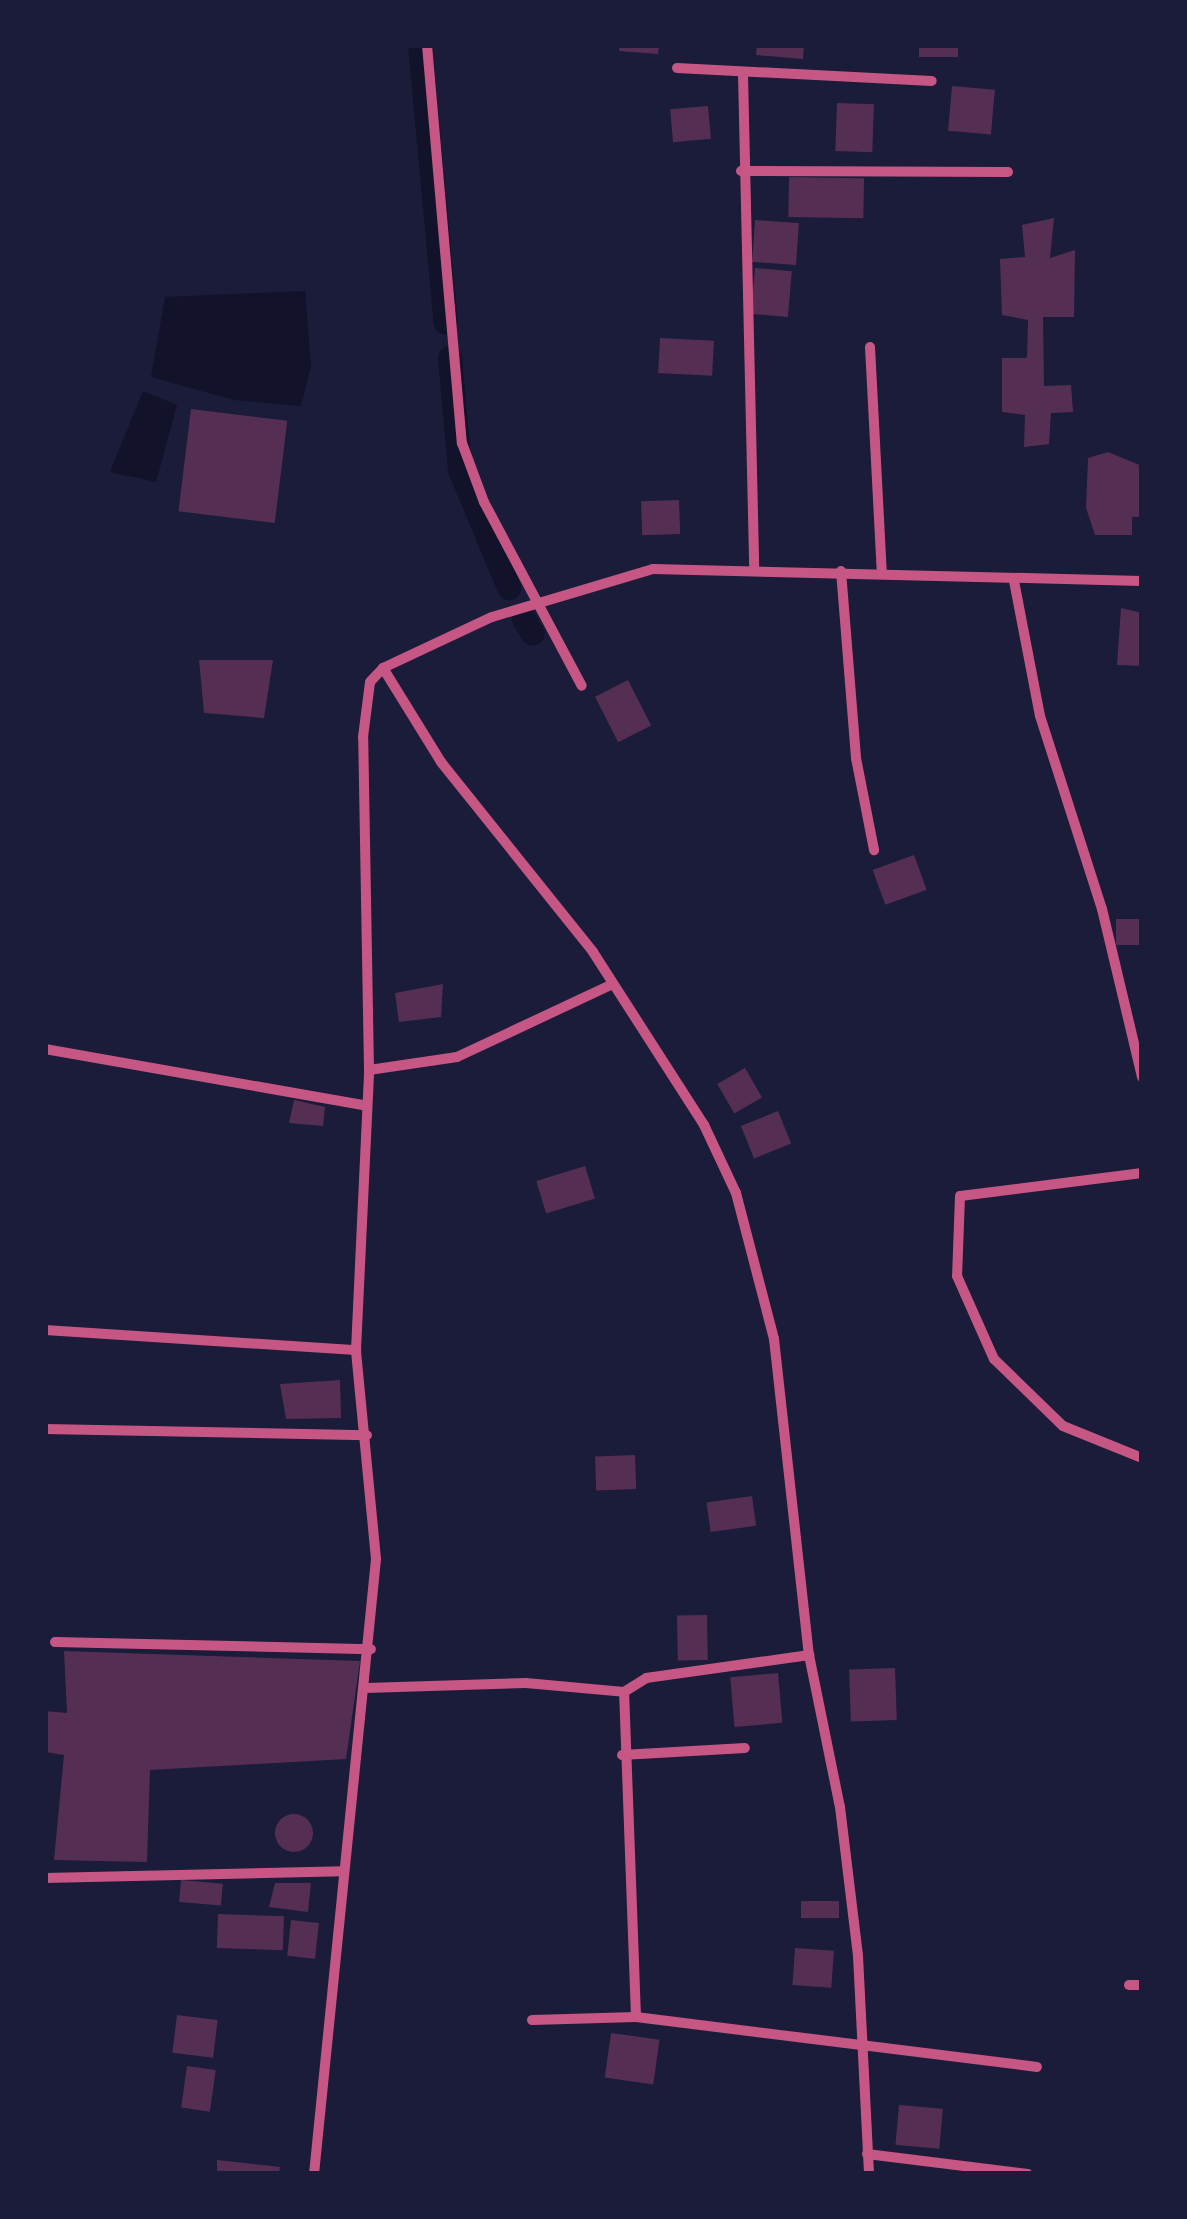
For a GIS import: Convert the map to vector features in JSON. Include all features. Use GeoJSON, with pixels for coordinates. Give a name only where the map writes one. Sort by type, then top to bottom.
{"type":"FeatureCollection","features":[{"type":"Feature","properties":{"kind":"street"},"geometry":{"type":"LineString","coordinates":[[427,45],[462,443],[533,601],[582,686]]}},
{"type":"Feature","properties":{"kind":"street"},"geometry":{"type":"LineString","coordinates":[[677,68],[932,81]]}},
{"type":"Feature","properties":{"kind":"street"},"geometry":{"type":"LineString","coordinates":[[743,74],[741,171],[754,566]]}},
{"type":"Feature","properties":{"kind":"street"},"geometry":{"type":"LineString","coordinates":[[741,171],[1008,172]]}},
{"type":"Feature","properties":{"kind":"street"},"geometry":{"type":"LineString","coordinates":[[870,347],[882,572]]}},
{"type":"Feature","properties":{"kind":"street"},"geometry":{"type":"LineString","coordinates":[[314,2174],[343,1871],[371,1649],[376,1559],[356,1350],[370,1070],[364,718],[370,682],[383,668],[533,601],[653,569],[754,566],[1014,581],[1142,581]]}},
{"type":"Feature","properties":{"kind":"street"},"geometry":{"type":"LineString","coordinates":[[841,571],[856,758],[874,850]]}},
{"type":"Feature","properties":{"kind":"street"},"geometry":{"type":"LineString","coordinates":[[1014,581],[1040,716],[1102,909],[1142,1077]]}},
{"type":"Feature","properties":{"kind":"street"},"geometry":{"type":"LineString","coordinates":[[383,668],[441,762],[613,984],[704,1125],[736,1192],[774,1339],[778,1427],[809,1655],[840,1808],[869,2174]]}},
{"type":"Feature","properties":{"kind":"street"},"geometry":{"type":"LineString","coordinates":[[370,1070],[457,1057],[613,984]]}},
{"type":"Feature","properties":{"kind":"street"},"geometry":{"type":"LineString","coordinates":[[45,1049],[367,1106]]}},
{"type":"Feature","properties":{"kind":"street"},"geometry":{"type":"LineString","coordinates":[[1142,1173],[960,1196],[956,1276],[994,1359],[1049,1413],[1063,1426],[1142,1458]]}},
{"type":"Feature","properties":{"kind":"street"},"geometry":{"type":"LineString","coordinates":[[45,1330],[356,1350]]}},
{"type":"Feature","properties":{"kind":"street"},"geometry":{"type":"LineString","coordinates":[[45,1430],[367,1435]]}},
{"type":"Feature","properties":{"kind":"street"},"geometry":{"type":"LineString","coordinates":[[55,1642],[371,1649]]}},
{"type":"Feature","properties":{"kind":"street"},"geometry":{"type":"LineString","coordinates":[[366,1688],[526,1683],[625,1692],[646,1678],[809,1655]]}},
{"type":"Feature","properties":{"kind":"street"},"geometry":{"type":"LineString","coordinates":[[625,1692],[622,1755],[637,2017]]}},
{"type":"Feature","properties":{"kind":"street"},"geometry":{"type":"LineString","coordinates":[[622,1755],[745,1748]]}},
{"type":"Feature","properties":{"kind":"street"},"geometry":{"type":"LineString","coordinates":[[45,1878],[343,1871]]}},
{"type":"Feature","properties":{"kind":"street"},"geometry":{"type":"LineString","coordinates":[[532,2020],[637,2017],[1037,2067]]}},
{"type":"Feature","properties":{"kind":"street"},"geometry":{"type":"LineString","coordinates":[[867,2154],[1028,2174]]}},
{"type":"Feature","properties":{"kind":"shaded area"},"geometry":{"type":"Polygon","coordinates":[[[305,291],[311,366],[301,406],[234,400],[151,377],[165,297],[305,291]]]}},
{"type":"Feature","properties":{"kind":"shaded area"},"geometry":{"type":"Polygon","coordinates":[[[143,391],[177,405],[156,482],[110,472],[143,391]]]}},
{"type":"Feature","properties":{"kind":"building"},"geometry":{"type":"Polygon","coordinates":[[[620,45],[659,45],[658,54],[619,51],[620,45]]]}},
{"type":"Feature","properties":{"kind":"building"},"geometry":{"type":"Polygon","coordinates":[[[757,45],[804,45],[803,59],[756,55],[757,45]]]}},
{"type":"Feature","properties":{"kind":"building"},"geometry":{"type":"Polygon","coordinates":[[[919,45],[958,45],[958,57],[919,57],[919,45]]]}},
{"type":"Feature","properties":{"kind":"building"},"geometry":{"type":"Polygon","coordinates":[[[952,86],[995,90],[991,135],[948,131],[952,86]]]}},
{"type":"Feature","properties":{"kind":"building"},"geometry":{"type":"Polygon","coordinates":[[[837,103],[874,104],[872,152],[835,151],[837,103]]]}},
{"type":"Feature","properties":{"kind":"building"},"geometry":{"type":"Polygon","coordinates":[[[708,106],[711,139],[673,142],[670,109],[708,106]]]}},
{"type":"Feature","properties":{"kind":"building"},"geometry":{"type":"Polygon","coordinates":[[[789,177],[864,178],[863,218],[788,217],[789,177]]]}},
{"type":"Feature","properties":{"kind":"building"},"geometry":{"type":"Polygon","coordinates":[[[1054,218],[1050,258],[1075,250],[1074,317],[1043,317],[1044,386],[1071,385],[1073,412],[1051,413],[1049,444],[1024,447],[1025,415],[1002,412],[1002,358],[1027,358],[1028,320],[1002,315],[1000,259],[1025,257],[1022,225],[1054,218]]]}},
{"type":"Feature","properties":{"kind":"building"},"geometry":{"type":"Polygon","coordinates":[[[755,220],[799,223],[796,265],[752,262],[755,220]]]}},
{"type":"Feature","properties":{"kind":"building"},"geometry":{"type":"Polygon","coordinates":[[[755,268],[792,271],[788,317],[751,314],[755,268]]]}},
{"type":"Feature","properties":{"kind":"building"},"geometry":{"type":"Polygon","coordinates":[[[660,338],[714,341],[712,376],[658,373],[660,338]]]}},
{"type":"Feature","properties":{"kind":"building"},"geometry":{"type":"Polygon","coordinates":[[[191,409],[287,421],[275,523],[178,511],[191,409]]]}},
{"type":"Feature","properties":{"kind":"building"},"geometry":{"type":"Polygon","coordinates":[[[1108,452],[1142,466],[1142,517],[1132,517],[1132,535],[1095,535],[1086,508],[1088,458],[1108,452]]]}},
{"type":"Feature","properties":{"kind":"building"},"geometry":{"type":"Polygon","coordinates":[[[679,500],[680,534],[642,535],[641,501],[679,500]]]}},
{"type":"Feature","properties":{"kind":"building"},"geometry":{"type":"Polygon","coordinates":[[[1121,608],[1142,613],[1142,666],[1117,665],[1121,608]]]}},
{"type":"Feature","properties":{"kind":"building"},"geometry":{"type":"Polygon","coordinates":[[[199,660],[273,660],[264,718],[204,713],[199,660]]]}},
{"type":"Feature","properties":{"kind":"building"},"geometry":{"type":"Polygon","coordinates":[[[628,680],[651,725],[618,742],[595,697],[628,680]]]}},
{"type":"Feature","properties":{"kind":"building"},"geometry":{"type":"Polygon","coordinates":[[[914,855],[927,890],[885,905],[873,870],[914,855]]]}},
{"type":"Feature","properties":{"kind":"building"},"geometry":{"type":"Polygon","coordinates":[[[1116,919],[1142,919],[1142,945],[1116,945],[1116,919]]]}},
{"type":"Feature","properties":{"kind":"building"},"geometry":{"type":"Polygon","coordinates":[[[443,984],[441,1017],[399,1022],[395,993],[443,984]]]}},
{"type":"Feature","properties":{"kind":"building"},"geometry":{"type":"Polygon","coordinates":[[[745,1068],[762,1097],[734,1113],[717,1084],[745,1068]]]}},
{"type":"Feature","properties":{"kind":"building"},"geometry":{"type":"Polygon","coordinates":[[[294,1100],[325,1107],[323,1126],[289,1123],[294,1100]]]}},
{"type":"Feature","properties":{"kind":"building"},"geometry":{"type":"Polygon","coordinates":[[[778,1111],[791,1143],[754,1158],[741,1126],[778,1111]]]}},
{"type":"Feature","properties":{"kind":"building"},"geometry":{"type":"Polygon","coordinates":[[[585,1166],[595,1199],[546,1213],[536,1181],[585,1166]]]}},
{"type":"Feature","properties":{"kind":"building"},"geometry":{"type":"Polygon","coordinates":[[[340,1380],[341,1418],[286,1419],[280,1384],[340,1380]]]}},
{"type":"Feature","properties":{"kind":"building"},"geometry":{"type":"Polygon","coordinates":[[[635,1455],[636,1489],[596,1490],[595,1456],[635,1455]]]}},
{"type":"Feature","properties":{"kind":"building"},"geometry":{"type":"Polygon","coordinates":[[[752,1496],[756,1526],[711,1532],[706,1502],[752,1496]]]}},
{"type":"Feature","properties":{"kind":"building"},"geometry":{"type":"Polygon","coordinates":[[[707,1615],[708,1660],[678,1661],[677,1616],[707,1615]]]}},
{"type":"Feature","properties":{"kind":"building"},"geometry":{"type":"Polygon","coordinates":[[[64,1651],[360,1661],[346,1759],[150,1770],[147,1862],[54,1860],[64,1755],[45,1752],[45,1711],[67,1713],[64,1651]]]}},
{"type":"Feature","properties":{"kind":"building"},"geometry":{"type":"Polygon","coordinates":[[[895,1668],[897,1720],[851,1722],[849,1670],[895,1668]]]}},
{"type":"Feature","properties":{"kind":"building"},"geometry":{"type":"Polygon","coordinates":[[[778,1673],[782,1723],[735,1727],[730,1677],[778,1673]]]}},
{"type":"Feature","properties":{"kind":"building"},"geometry":{"type":"Polygon","coordinates":[[[294,1814],[308,1819],[313,1833],[308,1847],[294,1852],[280,1847],[275,1833],[280,1819],[294,1814]]]}},
{"type":"Feature","properties":{"kind":"building"},"geometry":{"type":"Polygon","coordinates":[[[181,1880],[223,1884],[221,1906],[179,1902],[181,1880]]]}},
{"type":"Feature","properties":{"kind":"building"},"geometry":{"type":"Polygon","coordinates":[[[275,1883],[311,1883],[308,1912],[269,1907],[275,1883]]]}},
{"type":"Feature","properties":{"kind":"building"},"geometry":{"type":"Polygon","coordinates":[[[801,1901],[839,1901],[839,1918],[801,1918],[801,1901]]]}},
{"type":"Feature","properties":{"kind":"building"},"geometry":{"type":"Polygon","coordinates":[[[218,1914],[284,1916],[283,1950],[217,1948],[218,1914]]]}},
{"type":"Feature","properties":{"kind":"building"},"geometry":{"type":"Polygon","coordinates":[[[291,1920],[319,1923],[315,1959],[287,1956],[291,1920]]]}},
{"type":"Feature","properties":{"kind":"building"},"geometry":{"type":"Polygon","coordinates":[[[795,1948],[834,1951],[831,1988],[792,1985],[795,1948]]]}},
{"type":"Feature","properties":{"kind":"building"},"geometry":{"type":"Polygon","coordinates":[[[177,2015],[218,2020],[213,2058],[172,2053],[177,2015]]]}},
{"type":"Feature","properties":{"kind":"building"},"geometry":{"type":"Polygon","coordinates":[[[611,2033],[660,2040],[653,2084],[605,2078],[611,2033]]]}},
{"type":"Feature","properties":{"kind":"building"},"geometry":{"type":"Polygon","coordinates":[[[187,2066],[216,2070],[210,2112],[181,2108],[187,2066]]]}},
{"type":"Feature","properties":{"kind":"building"},"geometry":{"type":"Polygon","coordinates":[[[899,2105],[943,2109],[939,2149],[896,2145],[899,2105]]]}},
{"type":"Feature","properties":{"kind":"building"},"geometry":{"type":"Polygon","coordinates":[[[217,2160],[280,2167],[279,2174],[217,2174],[217,2160]]]}},
{"type":"Feature","properties":{"kind":"waterway"},"geometry":{"type":"LineString","coordinates":[[420,45],[446,323]]}},
{"type":"Feature","properties":{"kind":"waterway"},"geometry":{"type":"LineString","coordinates":[[450,358],[460,470],[509,588]]}},
{"type":"Feature","properties":{"kind":"waterway"},"geometry":{"type":"LineString","coordinates":[[524,619],[533,634]]}}]}
